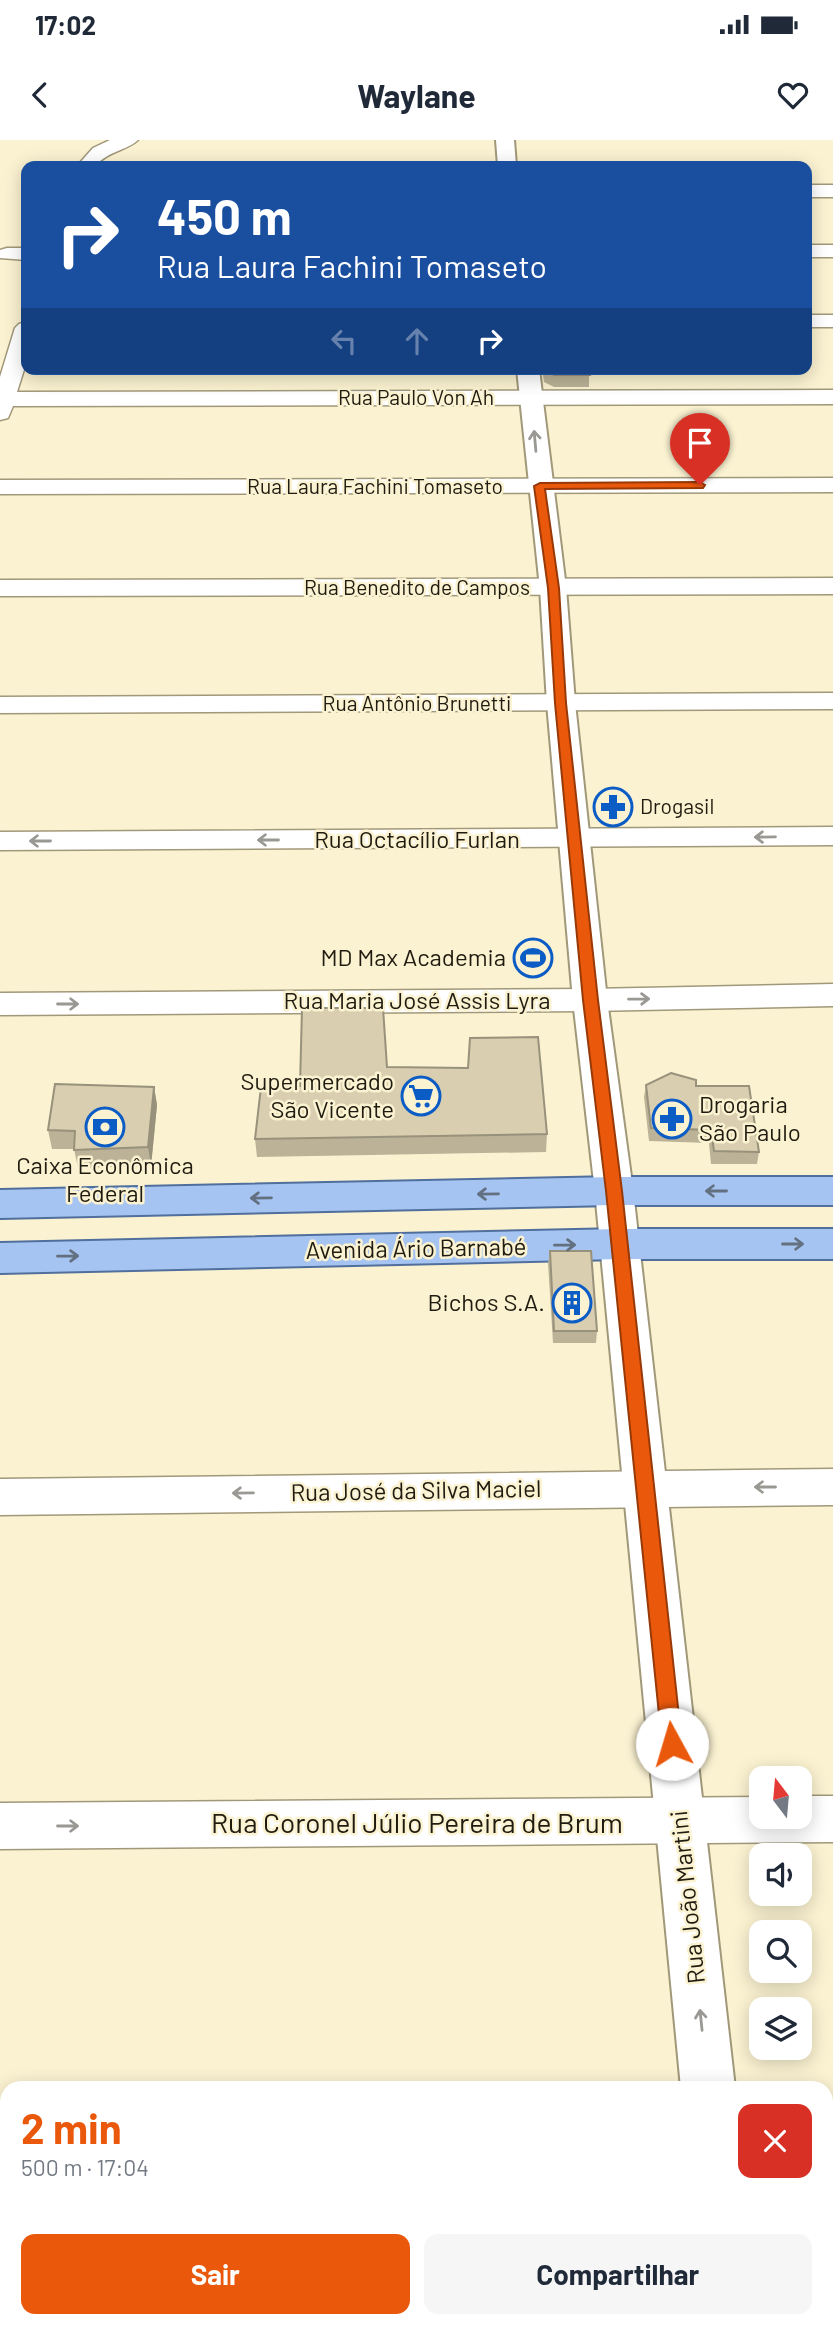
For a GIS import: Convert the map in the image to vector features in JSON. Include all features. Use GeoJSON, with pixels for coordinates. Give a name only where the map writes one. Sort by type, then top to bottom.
{"type":"FeatureCollection","features":[{"type":"Feature","properties":{"kind":"main road"},"geometry":{"type":"LineString","coordinates":[[0,1204],[614,1191],[833,1191]]}},
{"type":"Feature","properties":{"kind":"main road","name":"Avenida Ário Barnabé"},"geometry":{"type":"LineString","coordinates":[[0,1258],[620,1244],[833,1244]]}},
{"type":"Feature","properties":{"kind":"street"},"geometry":{"type":"LineString","coordinates":[[89,161],[107,146],[129,140]]}},
{"type":"Feature","properties":{"kind":"street"},"geometry":{"type":"LineString","coordinates":[[505,140],[507,161]]}},
{"type":"Feature","properties":{"kind":"street"},"geometry":{"type":"LineString","coordinates":[[812,191],[833,191]]}},
{"type":"Feature","properties":{"kind":"street"},"geometry":{"type":"LineString","coordinates":[[812,251],[833,251]]}},
{"type":"Feature","properties":{"kind":"street"},"geometry":{"type":"LineString","coordinates":[[812,321],[833,321]]}},
{"type":"Feature","properties":{"kind":"street"},"geometry":{"type":"LineString","coordinates":[[1,404],[21,327]]}},
{"type":"Feature","properties":{"kind":"street","name":"Rua Paulo Von Ah"},"geometry":{"type":"LineString","coordinates":[[1,404],[529,383],[833,397]]}},
{"type":"Feature","properties":{"kind":"street","name":"Rua João Martini"},"geometry":{"type":"LineString","coordinates":[[529,383],[553,588],[561,703],[590,1000],[620,1244],[707,2081]]}},
{"type":"Feature","properties":{"kind":"street","name":"Rua Laura Fachini Tomaseto"},"geometry":{"type":"LineString","coordinates":[[0,487],[833,485]]}},
{"type":"Feature","properties":{"kind":"street","name":"Rua Benedito de Campos"},"geometry":{"type":"LineString","coordinates":[[0,588],[833,586]]}},
{"type":"Feature","properties":{"kind":"street","name":"Rua Antônio Brunetti"},"geometry":{"type":"LineString","coordinates":[[0,705],[833,701]]}},
{"type":"Feature","properties":{"kind":"street","name":"Rua Octacílio Furlan"},"geometry":{"type":"LineString","coordinates":[[0,841],[833,836]]}},
{"type":"Feature","properties":{"kind":"street","name":"Rua Maria José Assis Lyra"},"geometry":{"type":"LineString","coordinates":[[0,1004],[590,1000],[833,995]]}},
{"type":"Feature","properties":{"kind":"street","name":"Rua José da Silva Maciel"},"geometry":{"type":"LineString","coordinates":[[0,1497],[645,1487],[833,1487]]}},
{"type":"Feature","properties":{"kind":"street","name":"Rua Coronel Júlio Pereira de Brum"},"geometry":{"type":"LineString","coordinates":[[0,1826],[833,1819]]}},
{"type":"Feature","properties":{"kind":"building","name":"Supermercado São Vicente"},"geometry":{"type":"Polygon","coordinates":[[[302,1008],[383,1008],[387,1067],[468,1068],[470,1038],[538,1037],[547,1134],[255,1139],[261,1087],[300,1086],[302,1008]]]}},
{"type":"Feature","properties":{"kind":"building"},"geometry":{"type":"Polygon","coordinates":[[[671,1073],[696,1080],[696,1086],[749,1086],[759,1152],[714,1151],[711,1130],[651,1128],[646,1085],[671,1073]]]}},
{"type":"Feature","properties":{"kind":"building","name":"Caixa Econômica Federal"},"geometry":{"type":"Polygon","coordinates":[[[55,1084],[154,1087],[148,1147],[74,1150],[75,1131],[48,1130],[55,1084]]]}},
{"type":"Feature","properties":{"kind":"building","name":"Bichos S.A."},"geometry":{"type":"Polygon","coordinates":[[[550,1251],[591,1251],[597,1331],[554,1331],[550,1251]]]}},
{"type":"Feature","properties":{"kind":"place","name":"Drogasil"},"geometry":{"type":"Point","coordinates":[613,807]}},
{"type":"Feature","properties":{"kind":"place","name":"MD Max Academia"},"geometry":{"type":"Point","coordinates":[533,958]}},
{"type":"Feature","properties":{"kind":"place","name":"Supermercado São Vicente"},"geometry":{"type":"Point","coordinates":[421,1096]}},
{"type":"Feature","properties":{"kind":"place","name":"Drogaria São Paulo"},"geometry":{"type":"Point","coordinates":[672,1119]}},
{"type":"Feature","properties":{"kind":"place","name":"Caixa Econômica Federal"},"geometry":{"type":"Point","coordinates":[105,1127]}},
{"type":"Feature","properties":{"kind":"place","name":"Bichos S.A."},"geometry":{"type":"Point","coordinates":[572,1303]}},
{"type":"Feature","properties":{"kind":"route"},"geometry":{"type":"LineString","coordinates":[[672,1744],[614,1191],[590,1000],[561,703],[553,588],[540,486],[700,485]]}}]}
